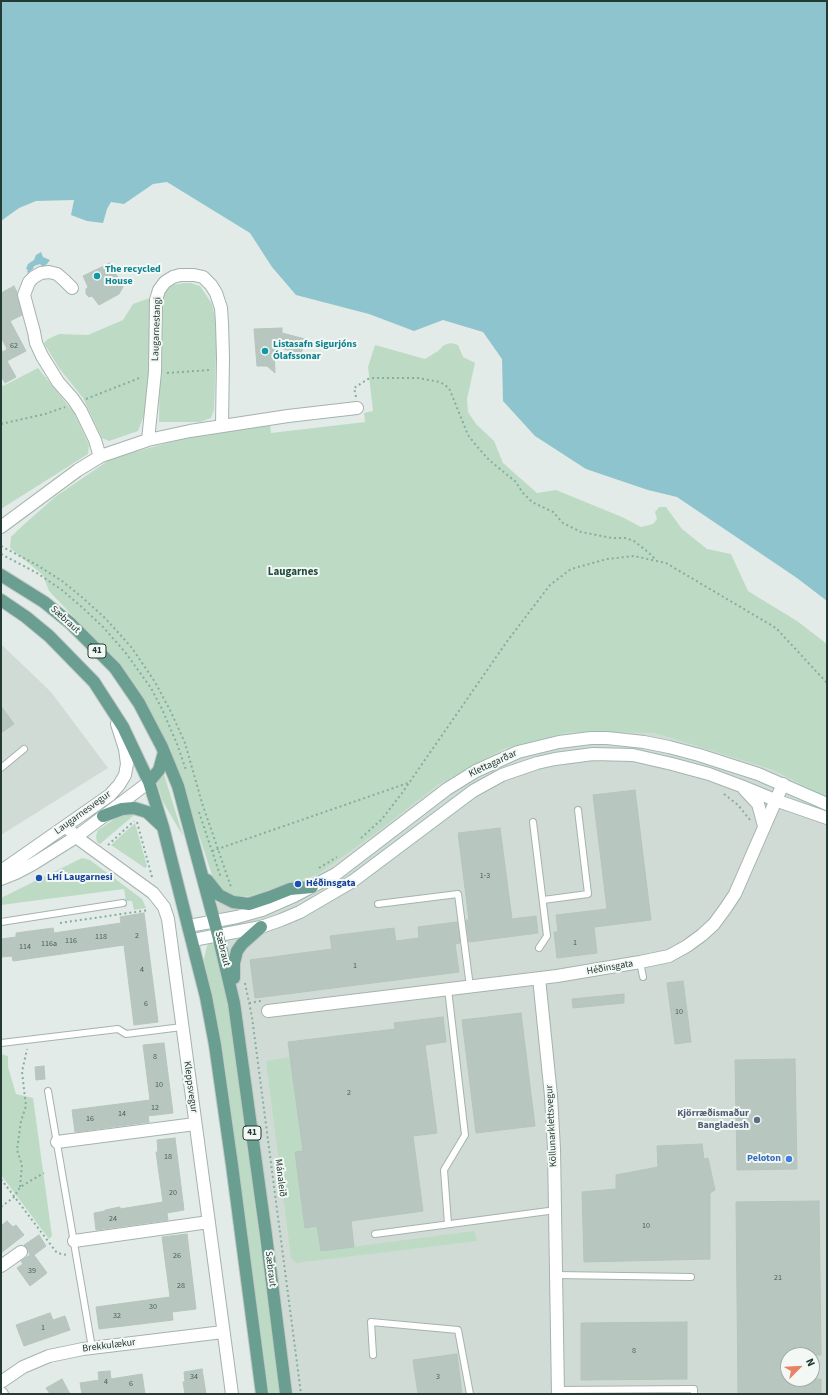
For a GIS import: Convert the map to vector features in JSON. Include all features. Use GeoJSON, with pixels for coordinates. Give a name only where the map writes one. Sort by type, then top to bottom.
{"type":"FeatureCollection","features":[{"type":"Feature","properties":{"kind":"main road","name":"Sæbraut"},"geometry":{"type":"LineString","coordinates":[[1,575],[44,602],[70,624],[115,668],[139,703],[164,752],[179,790],[203,875],[234,1003],[286,1394]]}},
{"type":"Feature","properties":{"kind":"main road","name":"41"},"geometry":{"type":"LineString","coordinates":[[1,600],[26,617],[49,636],[94,682],[123,727],[149,782],[163,827],[193,940],[206,997],[219,1073],[232,1165],[262,1394]]}},
{"type":"Feature","properties":{"kind":"main road"},"geometry":{"type":"LineString","coordinates":[[149,782],[159,770],[164,752]]}},
{"type":"Feature","properties":{"kind":"main road"},"geometry":{"type":"LineString","coordinates":[[103,816],[122,809],[134,808],[146,812],[163,827]]}},
{"type":"Feature","properties":{"kind":"main road"},"geometry":{"type":"LineString","coordinates":[[203,875],[218,895],[227,900],[249,904],[290,889],[312,887]]}},
{"type":"Feature","properties":{"kind":"main road"},"geometry":{"type":"LineString","coordinates":[[234,1003],[234,963],[238,951],[242,944],[261,927]]}},
{"type":"Feature","properties":{"kind":"street"},"geometry":{"type":"LineString","coordinates":[[72,288],[57,274],[49,272],[41,273],[34,276],[29,282],[24,295],[36,343],[42,356],[58,382],[76,404],[89,426],[100,457]]}},
{"type":"Feature","properties":{"kind":"street","name":"Laugarnestangi"},"geometry":{"type":"LineString","coordinates":[[148,440],[155,372],[156,300],[159,290],[165,282],[173,277],[186,274],[203,277],[216,293],[221,308],[223,369],[222,426]]}},
{"type":"Feature","properties":{"kind":"street"},"geometry":{"type":"LineString","coordinates":[[1,527],[60,482],[100,457],[148,440],[222,426],[357,408]]}},
{"type":"Feature","properties":{"kind":"street","name":"Laugarnesvegur"},"geometry":{"type":"LineString","coordinates":[[1,871],[110,795],[119,785],[126,774],[127,764],[125,749],[113,711]]}},
{"type":"Feature","properties":{"kind":"street","name":"Klettagarðar"},"geometry":{"type":"LineString","coordinates":[[189,926],[214,920],[237,917],[262,910],[312,887],[336,874],[447,789],[463,779],[507,756],[541,746],[591,738],[623,739],[644,742],[699,755],[758,774],[827,804]]}},
{"type":"Feature","properties":{"kind":"street","name":"Klettagarðar"},"geometry":{"type":"LineString","coordinates":[[193,940],[261,927],[300,912],[353,881],[473,791],[502,775],[537,763],[593,754],[633,755],[709,774],[775,800],[827,818]]}},
{"type":"Feature","properties":{"kind":"street","name":"Laugarnesvegur"},"geometry":{"type":"LineString","coordinates":[[1,878],[16,873],[33,864],[76,837],[149,782]]}},
{"type":"Feature","properties":{"kind":"street","name":"Héðinsgata"},"geometry":{"type":"LineString","coordinates":[[268,1011],[539,978],[669,956],[702,935],[714,924],[735,894],[758,824],[775,800],[782,784]]}},
{"type":"Feature","properties":{"kind":"street"},"geometry":{"type":"LineString","coordinates":[[741,786],[758,804],[758,824]]}},
{"type":"Feature","properties":{"kind":"street","name":"Kleppsvegur"},"geometry":{"type":"LineString","coordinates":[[66,826],[76,837],[148,889],[158,898],[168,919],[232,1394]]}},
{"type":"Feature","properties":{"kind":"street","name":"Köllunarklettsvegur"},"geometry":{"type":"LineString","coordinates":[[539,978],[551,1096],[556,1210],[558,1392]]}},
{"type":"Feature","properties":{"kind":"street"},"geometry":{"type":"LineString","coordinates":[[57,1142],[195,1124]]}},
{"type":"Feature","properties":{"kind":"street"},"geometry":{"type":"LineString","coordinates":[[74,1241],[209,1222]]}},
{"type":"Feature","properties":{"kind":"street"},"geometry":{"type":"LineString","coordinates":[[1,1266],[21,1252]]}},
{"type":"Feature","properties":{"kind":"street","name":"Brekkulækur"},"geometry":{"type":"LineString","coordinates":[[1,1382],[23,1367],[49,1356],[92,1348],[223,1332]]}},
{"type":"Feature","properties":{"kind":"lane"},"geometry":{"type":"LineString","coordinates":[[1,768],[24,749]]}},
{"type":"Feature","properties":{"kind":"lane"},"geometry":{"type":"LineString","coordinates":[[543,900],[588,894],[578,810]]}},
{"type":"Feature","properties":{"kind":"lane"},"geometry":{"type":"LineString","coordinates":[[533,822],[547,936],[539,948]]}},
{"type":"Feature","properties":{"kind":"lane"},"geometry":{"type":"LineString","coordinates":[[378,904],[458,894],[470,987]]}},
{"type":"Feature","properties":{"kind":"lane"},"geometry":{"type":"LineString","coordinates":[[1,922],[123,904]]}},
{"type":"Feature","properties":{"kind":"lane"},"geometry":{"type":"LineString","coordinates":[[640,962],[643,977]]}},
{"type":"Feature","properties":{"kind":"lane"},"geometry":{"type":"LineString","coordinates":[[448,989],[465,1135],[444,1170],[448,1224]]}},
{"type":"Feature","properties":{"kind":"lane"},"geometry":{"type":"LineString","coordinates":[[1,1043],[118,1029],[126,1034],[182,1027]]}},
{"type":"Feature","properties":{"kind":"lane"},"geometry":{"type":"LineString","coordinates":[[48,1091],[92,1348]]}},
{"type":"Feature","properties":{"kind":"lane"},"geometry":{"type":"LineString","coordinates":[[375,1234],[556,1210]]}},
{"type":"Feature","properties":{"kind":"lane"},"geometry":{"type":"LineString","coordinates":[[556,1274],[691,1277]]}},
{"type":"Feature","properties":{"kind":"lane"},"geometry":{"type":"LineString","coordinates":[[373,1355],[371,1322],[458,1330],[470,1394]]}},
{"type":"Feature","properties":{"kind":"lane","name":"Köllunarklettsvegur"},"geometry":{"type":"LineString","coordinates":[[558,1392],[674,1392],[694,1389],[694,1394]]}},
{"type":"Feature","properties":{"kind":"path","name":"Laugarnestangi"},"geometry":{"type":"LineString","coordinates":[[1,424],[45,414],[76,404],[155,372],[169,374],[223,369]]}},
{"type":"Feature","properties":{"kind":"path"},"geometry":{"type":"LineString","coordinates":[[357,408],[354,388],[368,379],[383,377],[418,378],[440,382],[450,388],[468,435],[474,444],[489,460],[516,482],[522,492],[532,502],[553,512],[563,523],[581,532],[612,538],[625,538],[634,541],[648,552],[655,560]]}},
{"type":"Feature","properties":{"kind":"path"},"geometry":{"type":"LineString","coordinates":[[357,842],[382,819],[508,640],[550,585],[571,569],[607,559],[634,556],[666,563],[776,628],[827,683]]}},
{"type":"Feature","properties":{"kind":"path"},"geometry":{"type":"LineString","coordinates":[[212,851],[409,782]]}},
{"type":"Feature","properties":{"kind":"path"},"geometry":{"type":"LineString","coordinates":[[720,792],[732,799],[749,820],[758,824]]}},
{"type":"Feature","properties":{"kind":"path"},"geometry":{"type":"LineString","coordinates":[[107,846],[136,818],[151,876],[153,878]]}},
{"type":"Feature","properties":{"kind":"path"},"geometry":{"type":"LineString","coordinates":[[316,870],[340,855]]}},
{"type":"Feature","properties":{"kind":"path"},"geometry":{"type":"LineString","coordinates":[[58,923],[149,910]]}},
{"type":"Feature","properties":{"kind":"path","name":"Mánaleið"},"geometry":{"type":"LineString","coordinates":[[244,976],[252,1017],[301,1394]]}},
{"type":"Feature","properties":{"kind":"path"},"geometry":{"type":"LineString","coordinates":[[1,1207],[14,1197],[20,1187],[22,1166],[17,1150],[21,1120],[26,1106],[22,1072],[29,1040]]}},
{"type":"Feature","properties":{"kind":"path"},"geometry":{"type":"LineString","coordinates":[[20,1187],[44,1173]]}},
{"type":"Feature","properties":{"kind":"path"},"geometry":{"type":"LineString","coordinates":[[1,1179],[57,1253],[76,1256]]}},
{"type":"Feature","properties":{"kind":"shaded area"},"geometry":{"type":"Polygon","coordinates":[[[1,644],[51,692],[108,768],[1,835],[1,644]]]}},
{"type":"Feature","properties":{"kind":"shaded area"},"geometry":{"type":"Polygon","coordinates":[[[571,732],[654,733],[773,770],[827,798],[827,1394],[280,1394],[259,1229],[248,1157],[215,947],[204,906],[249,896],[317,875],[375,834],[438,785],[506,748],[571,732]]]}},
{"type":"Feature","properties":{"kind":"green space"},"geometry":{"type":"Polygon","coordinates":[[[191,283],[200,286],[212,304],[217,326],[214,410],[211,418],[200,422],[159,422],[161,308],[164,292],[173,285],[191,283]]]}},
{"type":"Feature","properties":{"kind":"green space"},"geometry":{"type":"Polygon","coordinates":[[[150,298],[151,354],[145,413],[138,431],[109,441],[102,438],[83,398],[59,368],[44,343],[48,339],[59,334],[88,335],[123,320],[133,304],[150,298]]]}},
{"type":"Feature","properties":{"kind":"green space"},"geometry":{"type":"Polygon","coordinates":[[[451,343],[458,345],[463,357],[475,363],[467,399],[468,412],[476,424],[494,441],[503,463],[537,493],[556,490],[622,517],[641,527],[653,524],[657,519],[655,512],[659,507],[666,507],[682,529],[707,549],[731,554],[748,591],[797,621],[827,644],[827,798],[773,770],[654,733],[571,732],[506,748],[438,785],[375,834],[317,875],[249,896],[234,896],[221,890],[214,881],[171,750],[138,690],[110,655],[49,591],[43,575],[10,548],[11,537],[55,497],[112,458],[186,438],[270,424],[271,433],[365,422],[364,413],[373,411],[368,367],[375,345],[425,359],[438,351],[444,345],[451,343]]]}},
{"type":"Feature","properties":{"kind":"green space"},"geometry":{"type":"Polygon","coordinates":[[[38,368],[74,413],[89,445],[88,454],[1,509],[1,384],[3,386],[38,368]]]}},
{"type":"Feature","properties":{"kind":"green space"},"geometry":{"type":"Polygon","coordinates":[[[163,771],[183,836],[163,802],[156,781],[163,771]]]}},
{"type":"Feature","properties":{"kind":"green space"},"geometry":{"type":"Polygon","coordinates":[[[136,813],[100,844],[97,842],[96,836],[98,830],[122,814],[136,813]]]}},
{"type":"Feature","properties":{"kind":"green space"},"geometry":{"type":"Polygon","coordinates":[[[135,823],[147,866],[145,868],[111,845],[135,823]]]}},
{"type":"Feature","properties":{"kind":"green space"},"geometry":{"type":"Polygon","coordinates":[[[82,858],[90,860],[142,899],[146,908],[134,910],[132,901],[126,901],[124,889],[1,905],[1,898],[82,858]]]}},
{"type":"Feature","properties":{"kind":"green space"},"geometry":{"type":"Polygon","coordinates":[[[211,942],[215,947],[226,996],[280,1394],[269,1394],[225,1066],[204,960],[206,949],[208,944],[211,942]]]}},
{"type":"Feature","properties":{"kind":"green space"},"geometry":{"type":"Polygon","coordinates":[[[1,1054],[8,1056],[8,1067],[16,1094],[33,1098],[52,1236],[49,1239],[1,1175],[1,1054]]]}},
{"type":"Feature","properties":{"kind":"green space"},"geometry":{"type":"Polygon","coordinates":[[[290,1057],[303,1151],[295,1152],[305,1228],[330,1225],[318,1233],[321,1251],[474,1231],[477,1241],[296,1263],[291,1258],[266,1061],[290,1057]]]}},
{"type":"Feature","properties":{"kind":"water"},"geometry":{"type":"Polygon","coordinates":[[[1,1],[827,1],[827,601],[797,578],[677,497],[648,490],[586,469],[535,436],[503,401],[502,359],[483,332],[443,320],[414,331],[369,314],[296,295],[272,267],[250,233],[167,182],[153,184],[124,204],[111,202],[107,209],[103,223],[87,221],[71,215],[74,200],[36,201],[19,208],[1,221],[1,1]]]}},
{"type":"Feature","properties":{"kind":"water"},"geometry":{"type":"Polygon","coordinates":[[[41,252],[43,257],[50,260],[43,267],[40,264],[34,266],[28,273],[28,270],[26,269],[28,264],[41,252]]]}},
{"type":"Feature","properties":{"kind":"building"},"geometry":{"type":"Polygon","coordinates":[[[110,263],[123,287],[119,294],[99,305],[92,296],[89,297],[86,294],[86,289],[88,287],[83,276],[110,263]]]}},
{"type":"Feature","properties":{"kind":"building"},"geometry":{"type":"Polygon","coordinates":[[[14,286],[17,292],[22,315],[10,321],[26,351],[7,361],[16,377],[5,383],[1,376],[1,349],[3,352],[7,349],[1,337],[1,293],[14,286]]]}},
{"type":"Feature","properties":{"kind":"building","name":"Listasafn Sigurjóns Ólafssonar"},"geometry":{"type":"Polygon","coordinates":[[[282,328],[282,333],[305,339],[301,354],[274,346],[275,373],[267,366],[257,366],[254,329],[282,328]]]}},
{"type":"Feature","properties":{"kind":"building"},"geometry":{"type":"Polygon","coordinates":[[[1,706],[14,724],[1,733],[1,706]]]}},
{"type":"Feature","properties":{"kind":"building"},"geometry":{"type":"Polygon","coordinates":[[[635,790],[651,920],[594,927],[597,953],[557,958],[554,932],[558,932],[556,915],[607,909],[593,795],[635,790]]]}},
{"type":"Feature","properties":{"kind":"building"},"geometry":{"type":"Polygon","coordinates":[[[500,828],[512,919],[536,916],[538,933],[469,942],[466,920],[469,920],[458,833],[500,828]]]}},
{"type":"Feature","properties":{"kind":"building"},"geometry":{"type":"Polygon","coordinates":[[[144,913],[158,1022],[134,1025],[124,945],[13,961],[12,956],[1,957],[1,939],[16,937],[16,933],[53,928],[54,933],[121,923],[120,917],[144,913]]]}},
{"type":"Feature","properties":{"kind":"building"},"geometry":{"type":"Polygon","coordinates":[[[457,922],[460,943],[455,944],[459,972],[255,998],[250,960],[332,949],[330,936],[394,928],[396,941],[419,938],[418,927],[457,922]]]}},
{"type":"Feature","properties":{"kind":"building"},"geometry":{"type":"Polygon","coordinates":[[[683,981],[691,1042],[675,1044],[667,983],[683,981]]]}},
{"type":"Feature","properties":{"kind":"building"},"geometry":{"type":"Polygon","coordinates":[[[624,994],[624,1003],[573,1008],[572,999],[624,994]]]}},
{"type":"Feature","properties":{"kind":"building"},"geometry":{"type":"Polygon","coordinates":[[[521,1013],[535,1126],[476,1133],[462,1020],[521,1013]]]}},
{"type":"Feature","properties":{"kind":"building"},"geometry":{"type":"Polygon","coordinates":[[[443,1017],[446,1042],[425,1045],[437,1133],[413,1136],[423,1211],[351,1221],[354,1247],[321,1251],[317,1226],[305,1228],[295,1152],[303,1151],[288,1042],[395,1029],[394,1023],[443,1017]]]}},
{"type":"Feature","properties":{"kind":"building"},"geometry":{"type":"Polygon","coordinates":[[[164,1043],[173,1113],[148,1116],[149,1122],[75,1132],[72,1110],[150,1100],[143,1045],[164,1043]]]}},
{"type":"Feature","properties":{"kind":"building"},"geometry":{"type":"Polygon","coordinates":[[[795,1059],[797,1169],[737,1170],[735,1060],[795,1059]]]}},
{"type":"Feature","properties":{"kind":"building"},"geometry":{"type":"Polygon","coordinates":[[[44,1066],[45,1079],[36,1080],[35,1067],[44,1066]]]}},
{"type":"Feature","properties":{"kind":"building"},"geometry":{"type":"Polygon","coordinates":[[[175,1138],[184,1210],[167,1213],[168,1220],[96,1230],[94,1213],[120,1207],[120,1209],[163,1202],[156,1152],[158,1152],[157,1140],[175,1138]]]}},
{"type":"Feature","properties":{"kind":"building"},"geometry":{"type":"Polygon","coordinates":[[[702,1144],[704,1159],[708,1158],[715,1190],[710,1193],[710,1259],[584,1262],[582,1192],[616,1189],[616,1175],[658,1167],[657,1146],[702,1144]]]}},
{"type":"Feature","properties":{"kind":"building"},"geometry":{"type":"Polygon","coordinates":[[[819,1201],[821,1355],[820,1347],[780,1347],[780,1387],[820,1387],[821,1379],[821,1394],[738,1394],[736,1202],[819,1201]]]}},
{"type":"Feature","properties":{"kind":"building"},"geometry":{"type":"Polygon","coordinates":[[[7,1221],[13,1227],[16,1225],[24,1235],[1,1253],[1,1226],[7,1221]]]}},
{"type":"Feature","properties":{"kind":"building"},"geometry":{"type":"Polygon","coordinates":[[[187,1234],[196,1309],[172,1312],[173,1320],[99,1329],[96,1307],[170,1297],[162,1237],[187,1234]]]}},
{"type":"Feature","properties":{"kind":"building"},"geometry":{"type":"Polygon","coordinates":[[[39,1235],[46,1246],[34,1255],[47,1273],[30,1286],[17,1268],[23,1264],[21,1261],[30,1255],[24,1245],[39,1235]]]}},
{"type":"Feature","properties":{"kind":"building"},"geometry":{"type":"Polygon","coordinates":[[[50,1313],[53,1320],[65,1316],[70,1330],[24,1346],[16,1325],[50,1313]]]}},
{"type":"Feature","properties":{"kind":"building"},"geometry":{"type":"Polygon","coordinates":[[[687,1322],[687,1379],[581,1380],[581,1323],[687,1322]]]}},
{"type":"Feature","properties":{"kind":"building"},"geometry":{"type":"Polygon","coordinates":[[[457,1354],[462,1394],[418,1394],[413,1360],[457,1354]]]}},
{"type":"Feature","properties":{"kind":"building"},"geometry":{"type":"Polygon","coordinates":[[[202,1369],[206,1394],[185,1394],[183,1382],[185,1382],[184,1372],[202,1369]]]}},
{"type":"Feature","properties":{"kind":"building"},"geometry":{"type":"Polygon","coordinates":[[[110,1371],[111,1379],[142,1374],[145,1394],[82,1394],[80,1383],[99,1380],[98,1372],[110,1371]]]}},
{"type":"Feature","properties":{"kind":"building"},"geometry":{"type":"Polygon","coordinates":[[[62,1379],[70,1394],[50,1394],[46,1388],[62,1379]]]}},
{"type":"Feature","properties":{"kind":"place","name":"The recycled House"},"geometry":{"type":"Point","coordinates":[97,276]}},
{"type":"Feature","properties":{"kind":"place","name":"Listasafn Sigurjóns Ólafssonar"},"geometry":{"type":"Point","coordinates":[265,351]}},
{"type":"Feature","properties":{"kind":"place","name":"LHÍ Laugarnesi"},"geometry":{"type":"Point","coordinates":[39,878]}},
{"type":"Feature","properties":{"kind":"place","name":"Héðinsgata"},"geometry":{"type":"Point","coordinates":[298,884]}},
{"type":"Feature","properties":{"kind":"place","name":"Kjörræðismaður Bangladesh"},"geometry":{"type":"Point","coordinates":[757,1120]}},
{"type":"Feature","properties":{"kind":"place","name":"Peloton"},"geometry":{"type":"Point","coordinates":[789,1159]}},
{"type":"Feature","properties":{"kind":"district","name":"Laugarnes"},"geometry":{"type":"Point","coordinates":[293,573]}}]}
